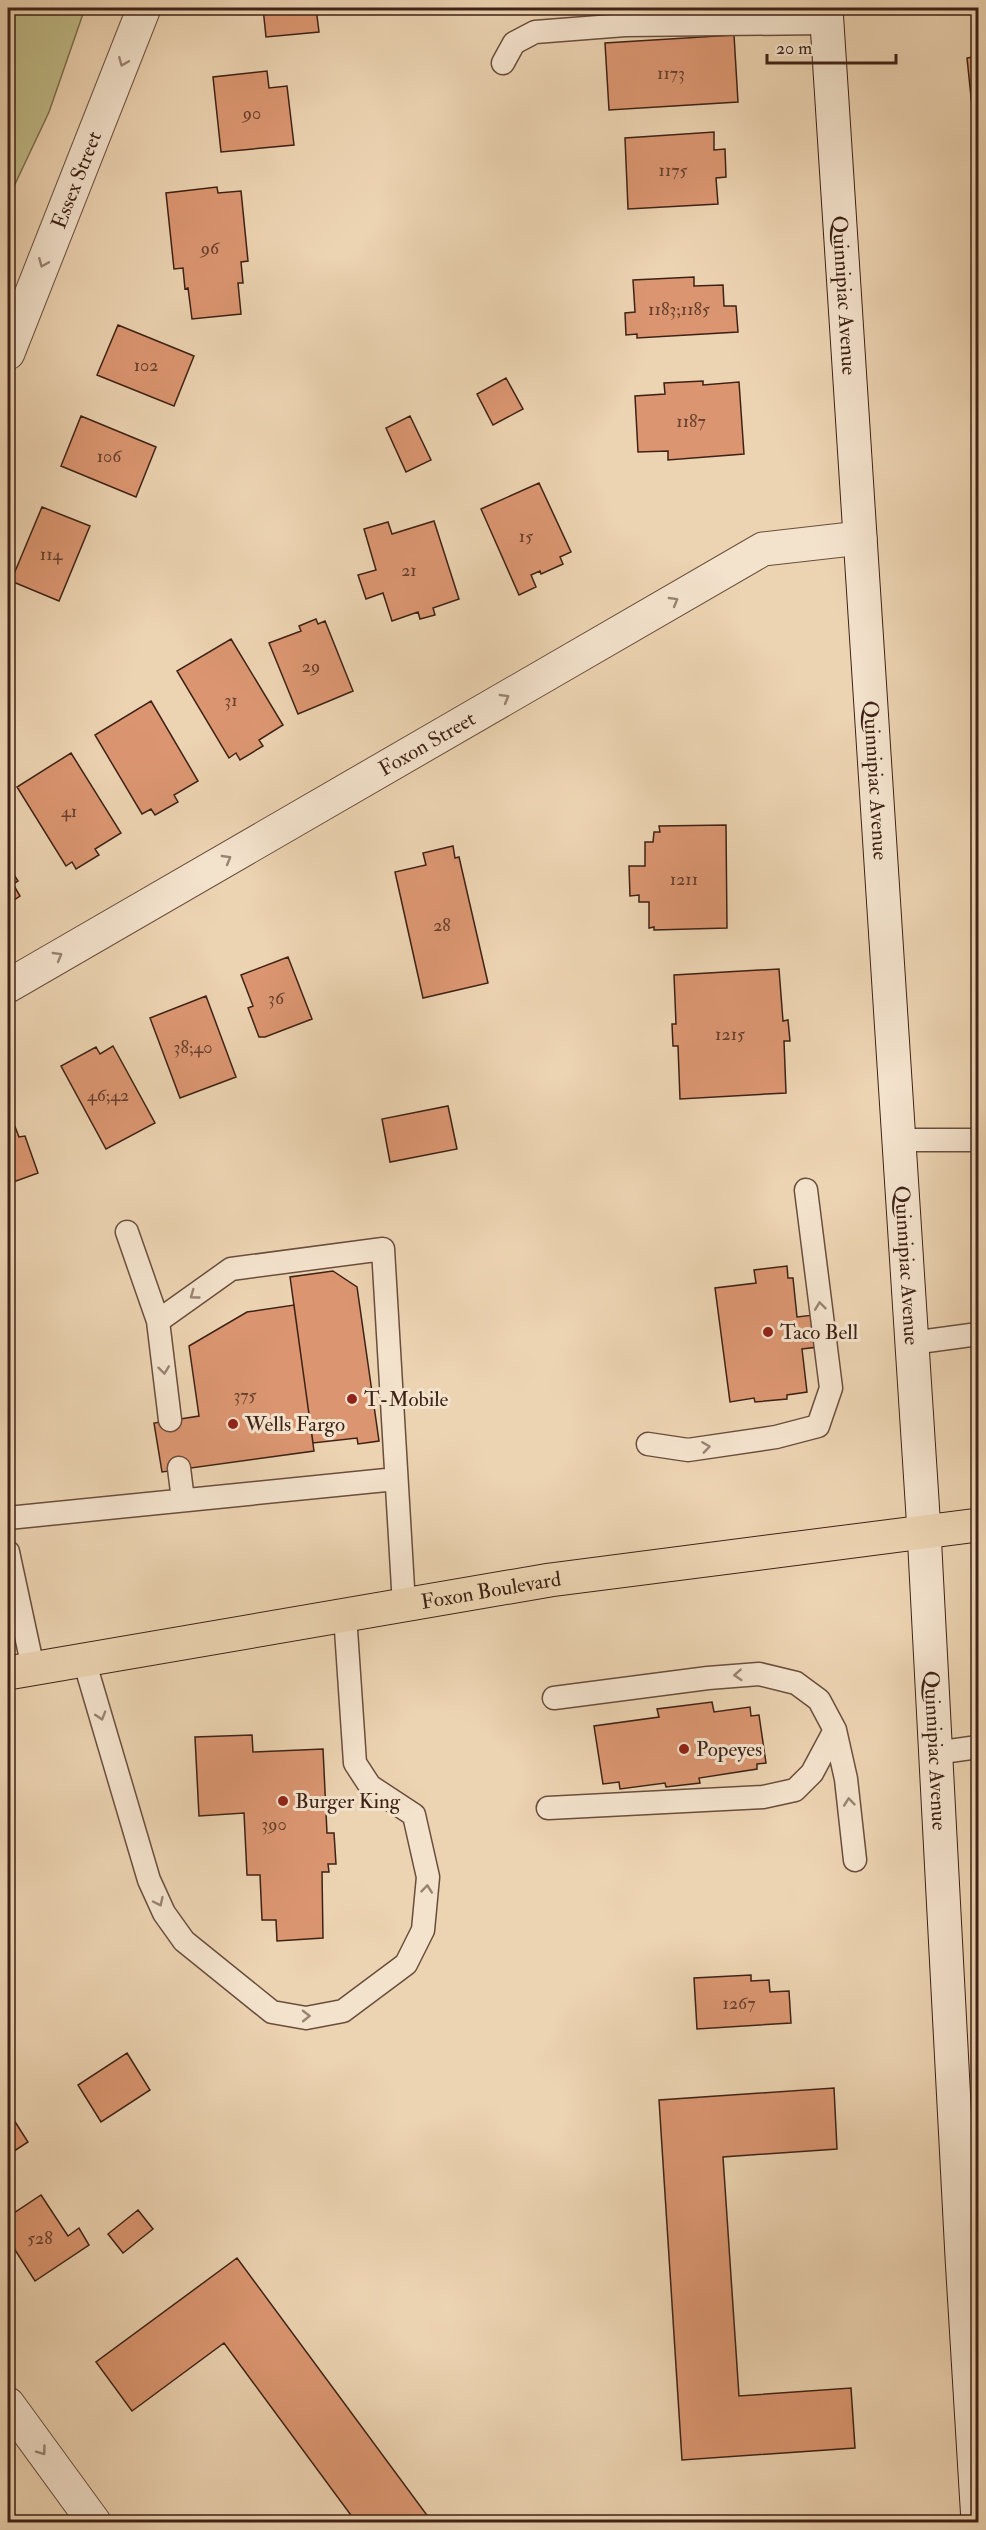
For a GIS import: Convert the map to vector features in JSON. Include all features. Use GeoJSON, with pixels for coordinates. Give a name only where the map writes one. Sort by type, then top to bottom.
{"type":"FeatureCollection","features":[{"type":"Feature","properties":{"kind":"main road","name":"Essex Street"},"geometry":{"type":"LineString","coordinates":[[8,354],[144,8]]}},
{"type":"Feature","properties":{"kind":"main road","name":"Quinnipiac Avenue"},"geometry":{"type":"LineString","coordinates":[[826,15],[924,1532],[935,1753],[970,2256],[978,2523]]}},
{"type":"Feature","properties":{"kind":"main road","name":"Foxon Street"},"geometry":{"type":"LineString","coordinates":[[8,986],[763,549],[860,538]]}},
{"type":"Feature","properties":{"kind":"main road","name":"Foxon Boulevard"},"geometry":{"type":"LineString","coordinates":[[20,1670],[550,1580],[978,1525]]}},
{"type":"Feature","properties":{"kind":"main road"},"geometry":{"type":"LineString","coordinates":[[8,2404],[94,2523]]}},
{"type":"Feature","properties":{"kind":"lane"},"geometry":{"type":"LineString","coordinates":[[503,63],[514,44],[535,32],[826,15]]}},
{"type":"Feature","properties":{"kind":"lane"},"geometry":{"type":"LineString","coordinates":[[899,1140],[978,1140]]}},
{"type":"Feature","properties":{"kind":"lane"},"geometry":{"type":"LineString","coordinates":[[648,1444],[688,1450],[776,1437],[818,1426],[831,1388],[806,1190]]}},
{"type":"Feature","properties":{"kind":"lane"},"geometry":{"type":"LineString","coordinates":[[127,1232],[158,1321],[170,1420]]}},
{"type":"Feature","properties":{"kind":"lane"},"geometry":{"type":"LineString","coordinates":[[158,1321],[231,1269],[383,1249],[404,1605]]}},
{"type":"Feature","properties":{"kind":"lane"},"geometry":{"type":"LineString","coordinates":[[912,1343],[978,1334]]}},
{"type":"Feature","properties":{"kind":"lane"},"geometry":{"type":"LineString","coordinates":[[179,1468],[183,1500]]}},
{"type":"Feature","properties":{"kind":"lane"},"geometry":{"type":"LineString","coordinates":[[8,1518],[396,1479]]}},
{"type":"Feature","properties":{"kind":"lane"},"geometry":{"type":"LineString","coordinates":[[8,1552],[20,1670]]}},
{"type":"Feature","properties":{"kind":"lane"},"geometry":{"type":"LineString","coordinates":[[84,1660],[149,1880],[164,1913],[184,1941],[272,2012],[306,2018],[343,2011],[406,1964],[423,1930],[428,1877],[414,1815],[370,1786],[355,1763],[345,1615]]}},
{"type":"Feature","properties":{"kind":"lane"},"geometry":{"type":"LineString","coordinates":[[554,1698],[708,1678],[759,1674],[796,1683],[819,1700],[835,1730],[846,1779],[855,1860]]}},
{"type":"Feature","properties":{"kind":"lane"},"geometry":{"type":"LineString","coordinates":[[548,1808],[763,1797],[795,1790],[812,1773],[835,1730]]}},
{"type":"Feature","properties":{"kind":"lane"},"geometry":{"type":"LineString","coordinates":[[935,1753],[978,1747]]}},
{"type":"Feature","properties":{"kind":"shaded area"},"geometry":{"type":"Polygon","coordinates":[[[8,8],[85,8],[49,112],[8,199],[8,8]]]}},
{"type":"Feature","properties":{"kind":"building"},"geometry":{"type":"Polygon","coordinates":[[[263,8],[316,8],[319,32],[266,37],[263,8]]]}},
{"type":"Feature","properties":{"kind":"building"},"geometry":{"type":"Polygon","coordinates":[[[734,35],[738,102],[609,110],[605,43],[734,35]]]}},
{"type":"Feature","properties":{"kind":"building"},"geometry":{"type":"Polygon","coordinates":[[[978,56],[978,115],[973,116],[967,58],[978,56]]]}},
{"type":"Feature","properties":{"kind":"building"},"geometry":{"type":"Polygon","coordinates":[[[267,71],[269,88],[287,86],[294,145],[221,152],[213,77],[267,71]]]}},
{"type":"Feature","properties":{"kind":"building"},"geometry":{"type":"Polygon","coordinates":[[[714,132],[714,150],[725,149],[726,177],[716,178],[718,204],[628,209],[625,138],[714,132]]]}},
{"type":"Feature","properties":{"kind":"building"},"geometry":{"type":"Polygon","coordinates":[[[217,187],[218,193],[241,191],[248,261],[241,262],[243,283],[238,283],[241,314],[192,319],[183,268],[174,269],[166,193],[217,187]]]}},
{"type":"Feature","properties":{"kind":"building"},"geometry":{"type":"Polygon","coordinates":[[[694,277],[694,286],[723,285],[724,306],[736,306],[738,332],[637,338],[637,334],[626,335],[625,313],[635,312],[633,280],[694,277]]]}},
{"type":"Feature","properties":{"kind":"building"},"geometry":{"type":"Polygon","coordinates":[[[118,325],[194,356],[174,406],[97,375],[118,325]]]}},
{"type":"Feature","properties":{"kind":"building"},"geometry":{"type":"Polygon","coordinates":[[[506,378],[523,409],[493,425],[477,394],[506,378]]]}},
{"type":"Feature","properties":{"kind":"building"},"geometry":{"type":"Polygon","coordinates":[[[703,381],[703,385],[739,382],[744,454],[668,460],[668,451],[638,452],[635,396],[665,394],[664,383],[703,381]]]}},
{"type":"Feature","properties":{"kind":"building"},"geometry":{"type":"Polygon","coordinates":[[[81,416],[156,447],[136,497],[61,466],[81,416]]]}},
{"type":"Feature","properties":{"kind":"building"},"geometry":{"type":"Polygon","coordinates":[[[410,416],[431,460],[406,472],[386,428],[410,416]]]}},
{"type":"Feature","properties":{"kind":"building"},"geometry":{"type":"Polygon","coordinates":[[[539,483],[571,552],[560,557],[563,564],[541,574],[540,571],[531,575],[536,587],[519,595],[481,509],[539,483]]]}},
{"type":"Feature","properties":{"kind":"building"},"geometry":{"type":"Polygon","coordinates":[[[42,507],[90,526],[59,601],[11,581],[42,507]]]}},
{"type":"Feature","properties":{"kind":"building"},"geometry":{"type":"Polygon","coordinates":[[[434,521],[459,599],[433,608],[435,615],[420,619],[418,612],[392,621],[383,593],[366,599],[358,575],[376,570],[364,529],[388,522],[392,534],[434,521]]]}},
{"type":"Feature","properties":{"kind":"building"},"geometry":{"type":"Polygon","coordinates":[[[316,619],[318,624],[325,621],[353,691],[298,714],[269,643],[301,631],[299,626],[316,619]]]}},
{"type":"Feature","properties":{"kind":"building"},"geometry":{"type":"Polygon","coordinates":[[[231,639],[283,725],[259,740],[263,746],[240,760],[236,753],[229,758],[177,671],[231,639]]]}},
{"type":"Feature","properties":{"kind":"building"},"geometry":{"type":"Polygon","coordinates":[[[151,701],[198,781],[174,795],[178,802],[155,815],[151,809],[142,814],[95,735],[151,701]]]}},
{"type":"Feature","properties":{"kind":"building"},"geometry":{"type":"Polygon","coordinates":[[[71,753],[121,833],[95,849],[99,855],[76,869],[72,862],[66,866],[17,787],[71,753]]]}},
{"type":"Feature","properties":{"kind":"building"},"geometry":{"type":"Polygon","coordinates":[[[726,825],[727,928],[654,930],[654,927],[649,928],[649,902],[639,902],[639,895],[630,896],[629,866],[645,866],[645,842],[653,842],[654,832],[660,832],[659,826],[726,825]]]}},
{"type":"Feature","properties":{"kind":"building"},"geometry":{"type":"Polygon","coordinates":[[[453,846],[455,858],[459,857],[488,983],[423,998],[395,872],[426,865],[423,853],[453,846]]]}},
{"type":"Feature","properties":{"kind":"building"},"geometry":{"type":"Polygon","coordinates":[[[11,870],[18,881],[13,884],[20,896],[8,904],[8,872],[11,870]]]}},
{"type":"Feature","properties":{"kind":"building"},"geometry":{"type":"Polygon","coordinates":[[[288,957],[312,1019],[265,1037],[259,1037],[248,1008],[253,1006],[241,975],[288,957]]]}},
{"type":"Feature","properties":{"kind":"building"},"geometry":{"type":"Polygon","coordinates":[[[779,969],[783,1021],[788,1020],[790,1041],[784,1041],[786,1093],[680,1099],[678,1046],[673,1046],[672,1024],[676,1024],[674,975],[779,969]]]}},
{"type":"Feature","properties":{"kind":"building"},"geometry":{"type":"Polygon","coordinates":[[[206,996],[236,1077],[180,1098],[150,1018],[206,996]]]}},
{"type":"Feature","properties":{"kind":"building"},"geometry":{"type":"Polygon","coordinates":[[[113,1046],[155,1123],[106,1149],[61,1066],[96,1047],[100,1054],[113,1046]]]}},
{"type":"Feature","properties":{"kind":"building"},"geometry":{"type":"Polygon","coordinates":[[[448,1106],[457,1149],[390,1162],[382,1119],[448,1106]]]}},
{"type":"Feature","properties":{"kind":"building"},"geometry":{"type":"Polygon","coordinates":[[[14,1124],[19,1137],[25,1136],[38,1173],[8,1184],[8,1126],[14,1124]]]}},
{"type":"Feature","properties":{"kind":"building","name":"Taco Bell"},"geometry":{"type":"Polygon","coordinates":[[[787,1266],[788,1278],[793,1278],[797,1317],[814,1315],[818,1347],[802,1349],[807,1392],[787,1395],[787,1399],[755,1402],[754,1398],[730,1402],[715,1288],[756,1283],[754,1270],[787,1266]]]}},
{"type":"Feature","properties":{"kind":"building"},"geometry":{"type":"Polygon","coordinates":[[[333,1271],[357,1287],[379,1441],[358,1444],[357,1438],[313,1443],[290,1277],[333,1271]]]}},
{"type":"Feature","properties":{"kind":"building"},"geometry":{"type":"Polygon","coordinates":[[[294,1305],[314,1451],[162,1472],[154,1423],[199,1416],[189,1346],[247,1312],[294,1305]]]}},
{"type":"Feature","properties":{"kind":"building"},"geometry":{"type":"Polygon","coordinates":[[[712,1702],[714,1712],[750,1707],[751,1716],[759,1715],[766,1763],[757,1764],[757,1769],[699,1778],[700,1783],[666,1787],[665,1783],[620,1789],[619,1782],[603,1784],[594,1726],[659,1717],[657,1709],[712,1702]]]}},
{"type":"Feature","properties":{"kind":"building"},"geometry":{"type":"Polygon","coordinates":[[[252,1735],[253,1752],[323,1749],[327,1833],[334,1833],[336,1864],[328,1864],[329,1872],[322,1872],[323,1938],[277,1941],[276,1920],[262,1920],[260,1875],[247,1875],[244,1813],[199,1816],[195,1737],[252,1735]]]}},
{"type":"Feature","properties":{"kind":"building"},"geometry":{"type":"Polygon","coordinates":[[[751,1975],[751,1981],[769,1980],[770,1992],[789,1991],[791,2023],[697,2029],[694,1978],[751,1975]]]}},
{"type":"Feature","properties":{"kind":"building"},"geometry":{"type":"Polygon","coordinates":[[[127,2053],[150,2090],[101,2122],[78,2085],[127,2053]]]}},
{"type":"Feature","properties":{"kind":"building"},"geometry":{"type":"Polygon","coordinates":[[[834,2088],[837,2149],[723,2157],[739,2396],[851,2388],[855,2448],[682,2460],[659,2100],[834,2088]]]}},
{"type":"Feature","properties":{"kind":"building"},"geometry":{"type":"Polygon","coordinates":[[[12,2117],[28,2142],[8,2155],[8,2120],[12,2117]]]}},
{"type":"Feature","properties":{"kind":"building"},"geometry":{"type":"Polygon","coordinates":[[[41,2195],[68,2236],[79,2228],[89,2245],[35,2281],[8,2239],[8,2217],[41,2195]]]}},
{"type":"Feature","properties":{"kind":"building"},"geometry":{"type":"Polygon","coordinates":[[[138,2210],[153,2229],[123,2253],[108,2234],[138,2210]]]}},
{"type":"Feature","properties":{"kind":"building"},"geometry":{"type":"Polygon","coordinates":[[[237,2258],[432,2522],[356,2522],[224,2343],[132,2411],[96,2362],[237,2258]]]}},
{"type":"Feature","properties":{"kind":"place","name":"Taco Bell"},"geometry":{"type":"Point","coordinates":[768,1332]}},
{"type":"Feature","properties":{"kind":"place","name":"T-Mobile"},"geometry":{"type":"Point","coordinates":[352,1399]}},
{"type":"Feature","properties":{"kind":"place","name":"Wells Fargo"},"geometry":{"type":"Point","coordinates":[233,1424]}},
{"type":"Feature","properties":{"kind":"place","name":"Popeyes"},"geometry":{"type":"Point","coordinates":[684,1749]}},
{"type":"Feature","properties":{"kind":"place","name":"Burger King"},"geometry":{"type":"Point","coordinates":[283,1801]}}]}
